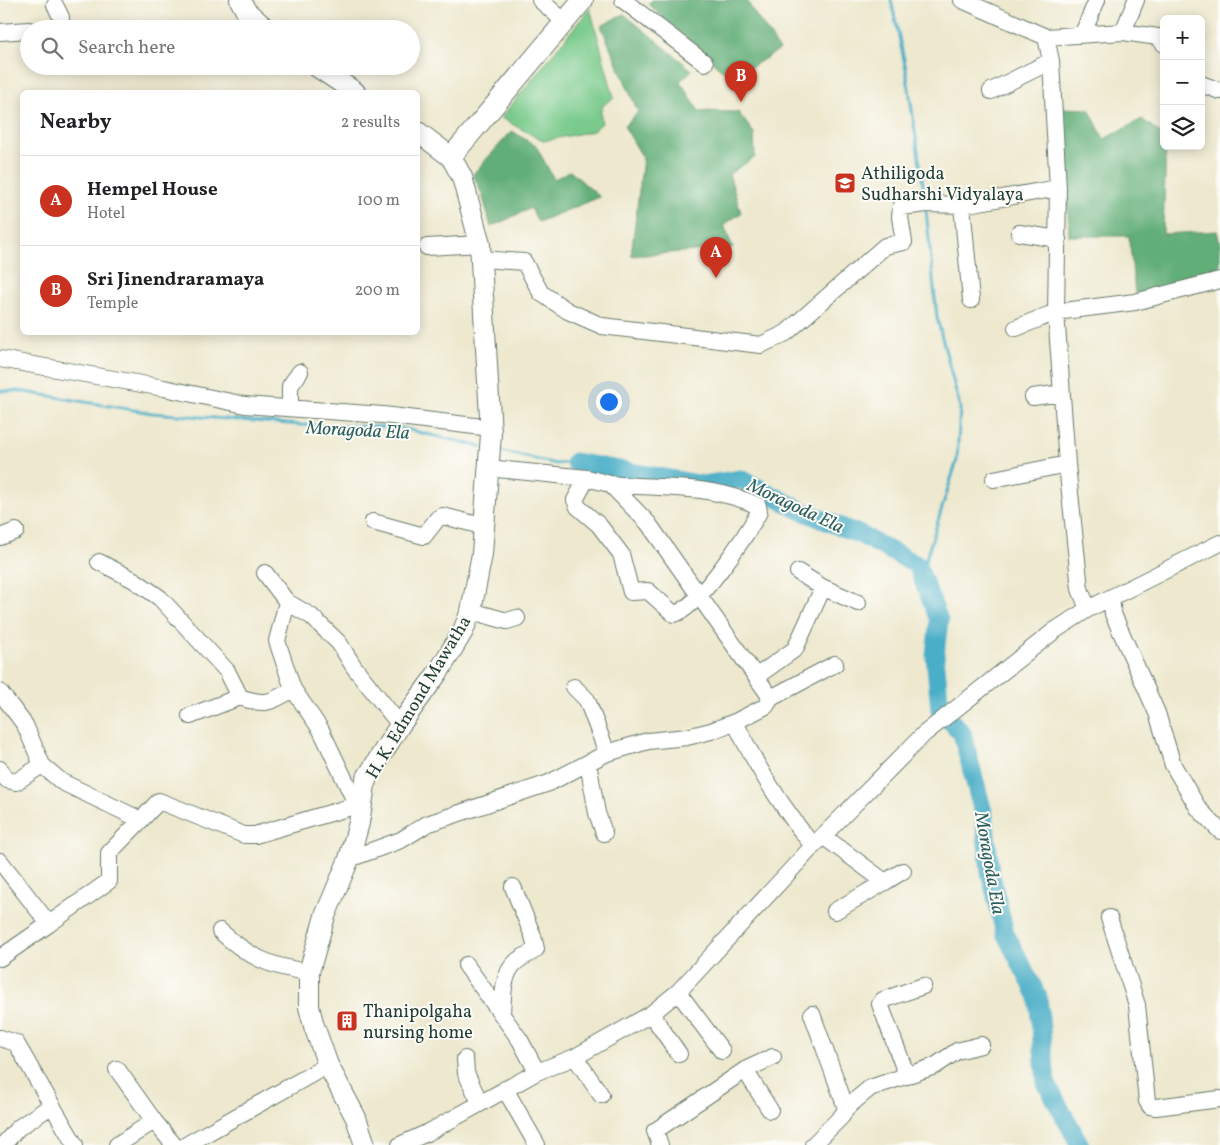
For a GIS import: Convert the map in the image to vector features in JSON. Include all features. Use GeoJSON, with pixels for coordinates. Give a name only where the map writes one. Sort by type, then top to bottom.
{"type":"FeatureCollection","features":[{"type":"Feature","properties":{"kind":"main road"},"geometry":{"type":"LineString","coordinates":[[240,0],[246,10],[257,20]]}},
{"type":"Feature","properties":{"kind":"main road"},"geometry":{"type":"LineString","coordinates":[[450,156],[583,0]]}},
{"type":"Feature","properties":{"kind":"main road"},"geometry":{"type":"LineString","coordinates":[[328,75],[348,90]]}},
{"type":"Feature","properties":{"kind":"main road","name":"H. K. Edmond Mawatha"},"geometry":{"type":"LineString","coordinates":[[365,1145],[356,1118],[328,1065],[309,1007],[308,972],[322,924],[349,859],[359,823],[366,779],[400,725],[439,671],[463,631],[471,611],[482,554],[482,526],[491,431],[481,252],[462,177],[450,156],[420,134]]}},
{"type":"Feature","properties":{"kind":"street"},"geometry":{"type":"LineString","coordinates":[[540,0],[565,22]]}},
{"type":"Feature","properties":{"kind":"street"},"geometry":{"type":"LineString","coordinates":[[623,0],[705,63]]}},
{"type":"Feature","properties":{"kind":"street"},"geometry":{"type":"LineString","coordinates":[[962,0],[1046,36],[1123,32],[1158,37],[1160,39]]}},
{"type":"Feature","properties":{"kind":"street"},"geometry":{"type":"LineString","coordinates":[[1083,33],[1097,0]]}},
{"type":"Feature","properties":{"kind":"street"},"geometry":{"type":"LineString","coordinates":[[1123,32],[1136,0]]}},
{"type":"Feature","properties":{"kind":"street"},"geometry":{"type":"LineString","coordinates":[[58,2],[61,20]]}},
{"type":"Feature","properties":{"kind":"street"},"geometry":{"type":"LineString","coordinates":[[0,32],[20,31]]}},
{"type":"Feature","properties":{"kind":"street"},"geometry":{"type":"LineString","coordinates":[[1046,36],[1051,61],[1058,188],[1056,312],[1067,464],[1080,589],[1088,609]]}},
{"type":"Feature","properties":{"kind":"street"},"geometry":{"type":"LineString","coordinates":[[991,90],[1051,61]]}},
{"type":"Feature","properties":{"kind":"street"},"geometry":{"type":"LineString","coordinates":[[1205,85],[1220,91]]}},
{"type":"Feature","properties":{"kind":"street"},"geometry":{"type":"LineString","coordinates":[[427,247],[481,252],[524,262],[541,293],[568,312],[602,326],[761,345],[786,333],[885,246],[904,242],[901,207],[962,205],[1058,188]]}},
{"type":"Feature","properties":{"kind":"street"},"geometry":{"type":"LineString","coordinates":[[962,205],[972,300]]}},
{"type":"Feature","properties":{"kind":"street"},"geometry":{"type":"LineString","coordinates":[[1019,233],[1058,239]]}},
{"type":"Feature","properties":{"kind":"street"},"geometry":{"type":"LineString","coordinates":[[1016,328],[1056,312],[1135,302],[1220,280]]}},
{"type":"Feature","properties":{"kind":"street"},"geometry":{"type":"LineString","coordinates":[[0,359],[164,388],[245,405],[383,415],[491,431]]}},
{"type":"Feature","properties":{"kind":"street"},"geometry":{"type":"LineString","coordinates":[[290,408],[290,386],[300,372]]}},
{"type":"Feature","properties":{"kind":"street"},"geometry":{"type":"LineString","coordinates":[[1033,397],[1062,393]]}},
{"type":"Feature","properties":{"kind":"street"},"geometry":{"type":"LineString","coordinates":[[488,464],[587,478],[610,484],[706,492],[742,498],[758,506],[759,512],[745,536],[700,595],[681,613],[674,614],[648,591],[632,592],[621,554],[599,524],[578,507],[575,500],[587,478]]}},
{"type":"Feature","properties":{"kind":"street"},"geometry":{"type":"LineString","coordinates":[[994,479],[1067,464]]}},
{"type":"Feature","properties":{"kind":"street"},"geometry":{"type":"LineString","coordinates":[[610,484],[648,523],[771,698]]}},
{"type":"Feature","properties":{"kind":"street"},"geometry":{"type":"LineString","coordinates":[[373,522],[424,536],[438,518],[443,516],[482,526]]}},
{"type":"Feature","properties":{"kind":"street"},"geometry":{"type":"LineString","coordinates":[[0,537],[16,531]]}},
{"type":"Feature","properties":{"kind":"street"},"geometry":{"type":"LineString","coordinates":[[400,1145],[430,1132],[537,1072],[575,1057],[651,1014],[678,992],[818,841],[924,734],[1054,631],[1088,609],[1220,543]]}},
{"type":"Feature","properties":{"kind":"street"},"geometry":{"type":"LineString","coordinates":[[99,562],[134,580],[160,598],[228,671],[240,697]]}},
{"type":"Feature","properties":{"kind":"street"},"geometry":{"type":"LineString","coordinates":[[798,572],[822,587],[858,604]]}},
{"type":"Feature","properties":{"kind":"street"},"geometry":{"type":"LineString","coordinates":[[265,573],[287,602],[311,616],[339,643],[354,667],[400,725]]}},
{"type":"Feature","properties":{"kind":"street"},"geometry":{"type":"LineString","coordinates":[[757,676],[795,649],[822,587]]}},
{"type":"Feature","properties":{"kind":"street"},"geometry":{"type":"LineString","coordinates":[[1111,598],[1113,614],[1157,713],[1173,765],[1198,808],[1220,831]]}},
{"type":"Feature","properties":{"kind":"street"},"geometry":{"type":"LineString","coordinates":[[0,958],[109,881],[109,852],[159,801],[244,835],[255,835],[361,804],[353,796],[321,730],[293,689],[277,641],[287,602]]}},
{"type":"Feature","properties":{"kind":"street"},"geometry":{"type":"LineString","coordinates":[[471,611],[507,621],[516,618]]}},
{"type":"Feature","properties":{"kind":"street"},"geometry":{"type":"LineString","coordinates":[[349,859],[401,840],[427,824],[549,783],[607,752],[648,741],[686,737],[711,731],[735,722],[766,706],[771,698],[834,664]]}},
{"type":"Feature","properties":{"kind":"street"},"geometry":{"type":"LineString","coordinates":[[574,687],[586,700],[607,752]]}},
{"type":"Feature","properties":{"kind":"street"},"geometry":{"type":"LineString","coordinates":[[190,716],[240,697],[259,704],[280,698],[293,689]]}},
{"type":"Feature","properties":{"kind":"street"},"geometry":{"type":"LineString","coordinates":[[0,692],[25,725],[42,765],[62,782],[141,820]]}},
{"type":"Feature","properties":{"kind":"street"},"geometry":{"type":"LineString","coordinates":[[735,722],[765,780],[785,810],[818,841],[885,882]]}},
{"type":"Feature","properties":{"kind":"street"},"geometry":{"type":"LineString","coordinates":[[588,762],[597,813],[604,833]]}},
{"type":"Feature","properties":{"kind":"street"},"geometry":{"type":"LineString","coordinates":[[0,769],[7,780],[16,782],[42,765]]}},
{"type":"Feature","properties":{"kind":"street"},"geometry":{"type":"LineString","coordinates":[[0,861],[49,924]]}},
{"type":"Feature","properties":{"kind":"street"},"geometry":{"type":"LineString","coordinates":[[835,911],[903,871]]}},
{"type":"Feature","properties":{"kind":"street"},"geometry":{"type":"LineString","coordinates":[[502,1015],[504,988],[510,969],[516,961],[536,949],[533,936],[514,887]]}},
{"type":"Feature","properties":{"kind":"street"},"geometry":{"type":"LineString","coordinates":[[1109,918],[1137,1005],[1147,1101],[1150,1106],[1156,1107],[1220,1099]]}},
{"type":"Feature","properties":{"kind":"street"},"geometry":{"type":"LineString","coordinates":[[220,931],[241,950],[280,968],[308,972]]}},
{"type":"Feature","properties":{"kind":"street"},"geometry":{"type":"LineString","coordinates":[[466,964],[520,1040],[537,1072]]}},
{"type":"Feature","properties":{"kind":"street"},"geometry":{"type":"LineString","coordinates":[[907,1076],[880,1004],[883,1000],[922,986]]}},
{"type":"Feature","properties":{"kind":"street"},"geometry":{"type":"LineString","coordinates":[[678,992],[722,1051]]}},
{"type":"Feature","properties":{"kind":"street"},"geometry":{"type":"LineString","coordinates":[[651,1014],[679,1054]]}},
{"type":"Feature","properties":{"kind":"street"},"geometry":{"type":"LineString","coordinates":[[812,1014],[846,1108]]}},
{"type":"Feature","properties":{"kind":"street"},"geometry":{"type":"LineString","coordinates":[[0,1038],[16,1043],[75,1145]]}},
{"type":"Feature","properties":{"kind":"street"},"geometry":{"type":"LineString","coordinates":[[813,1145],[842,1116],[846,1108],[879,1084],[935,1066],[957,1052],[981,1045]]}},
{"type":"Feature","properties":{"kind":"street"},"geometry":{"type":"LineString","coordinates":[[575,1057],[601,1095]]}},
{"type":"Feature","properties":{"kind":"street"},"geometry":{"type":"LineString","coordinates":[[660,1145],[655,1130],[745,1070],[773,1057]]}},
{"type":"Feature","properties":{"kind":"street"},"geometry":{"type":"LineString","coordinates":[[465,1059],[466,1073],[480,1103]]}},
{"type":"Feature","properties":{"kind":"street"},"geometry":{"type":"LineString","coordinates":[[186,1145],[328,1065]]}},
{"type":"Feature","properties":{"kind":"street"},"geometry":{"type":"LineString","coordinates":[[117,1069],[154,1121],[174,1145]]}},
{"type":"Feature","properties":{"kind":"street"},"geometry":{"type":"LineString","coordinates":[[745,1070],[770,1110]]}},
{"type":"Feature","properties":{"kind":"street"},"geometry":{"type":"LineString","coordinates":[[505,1089],[536,1145]]}},
{"type":"Feature","properties":{"kind":"street"},"geometry":{"type":"LineString","coordinates":[[3,1145],[18,1128],[51,1106]]}},
{"type":"Feature","properties":{"kind":"street"},"geometry":{"type":"LineString","coordinates":[[117,1145],[154,1121]]}},
{"type":"Feature","properties":{"kind":"green space"},"geometry":{"type":"Polygon","coordinates":[[[652,0],[747,0],[779,50],[732,79],[648,4],[652,0]]]}},
{"type":"Feature","properties":{"kind":"green space"},"geometry":{"type":"Polygon","coordinates":[[[590,8],[614,98],[602,108],[602,123],[593,131],[543,141],[501,118],[590,8]]]}},
{"type":"Feature","properties":{"kind":"green space"},"geometry":{"type":"Polygon","coordinates":[[[624,14],[692,70],[680,81],[699,111],[738,112],[754,133],[755,157],[729,174],[741,213],[724,225],[733,248],[631,256],[643,158],[624,126],[638,112],[601,26],[624,14]]]}},
{"type":"Feature","properties":{"kind":"green space"},"geometry":{"type":"Polygon","coordinates":[[[1059,108],[1089,109],[1104,139],[1142,119],[1160,133],[1160,150],[1166,150],[1163,234],[1217,231],[1220,243],[1220,276],[1135,294],[1129,236],[1069,236],[1067,186],[1059,108]]]}},
{"type":"Feature","properties":{"kind":"green space"},"geometry":{"type":"Polygon","coordinates":[[[512,131],[536,146],[554,179],[570,171],[600,197],[538,222],[531,208],[491,227],[483,197],[473,174],[512,131]]]}},
{"type":"Feature","properties":{"kind":"waterway"},"geometry":{"type":"LineString","coordinates":[[891,0],[906,69],[925,199]]}},
{"type":"Feature","properties":{"kind":"waterway"},"geometry":{"type":"LineString","coordinates":[[921,575],[957,460],[960,407],[937,318],[926,210]]}},
{"type":"Feature","properties":{"kind":"waterway","name":"Moragoda Ela"},"geometry":{"type":"LineString","coordinates":[[0,391],[19,391],[152,413],[301,425],[397,427],[482,447]]}},
{"type":"Feature","properties":{"kind":"waterway","name":"Moragoda Ela"},"geometry":{"type":"LineString","coordinates":[[496,450],[556,464],[575,462]]}},
{"type":"Feature","properties":{"kind":"waterway","name":"Moragoda Ela"},"geometry":{"type":"LineString","coordinates":[[575,462],[704,485],[741,479],[802,511],[861,535],[917,565],[939,620],[935,655],[940,710],[962,733],[984,816],[990,872],[1005,933],[1038,997],[1046,1083],[1080,1145]]}},
{"type":"Feature","properties":{"kind":"place","name":"Sri Jinendraramaya"},"geometry":{"type":"Point","coordinates":[741,102]}},
{"type":"Feature","properties":{"kind":"place","name":"Athiligoda Sudharshi Vidyalaya"},"geometry":{"type":"Point","coordinates":[845,183]}},
{"type":"Feature","properties":{"kind":"place","name":"Hempel House"},"geometry":{"type":"Point","coordinates":[716,278]}},
{"type":"Feature","properties":{"kind":"place","name":"Thanipolgaha nursing home"},"geometry":{"type":"Point","coordinates":[347,1021]}}]}
